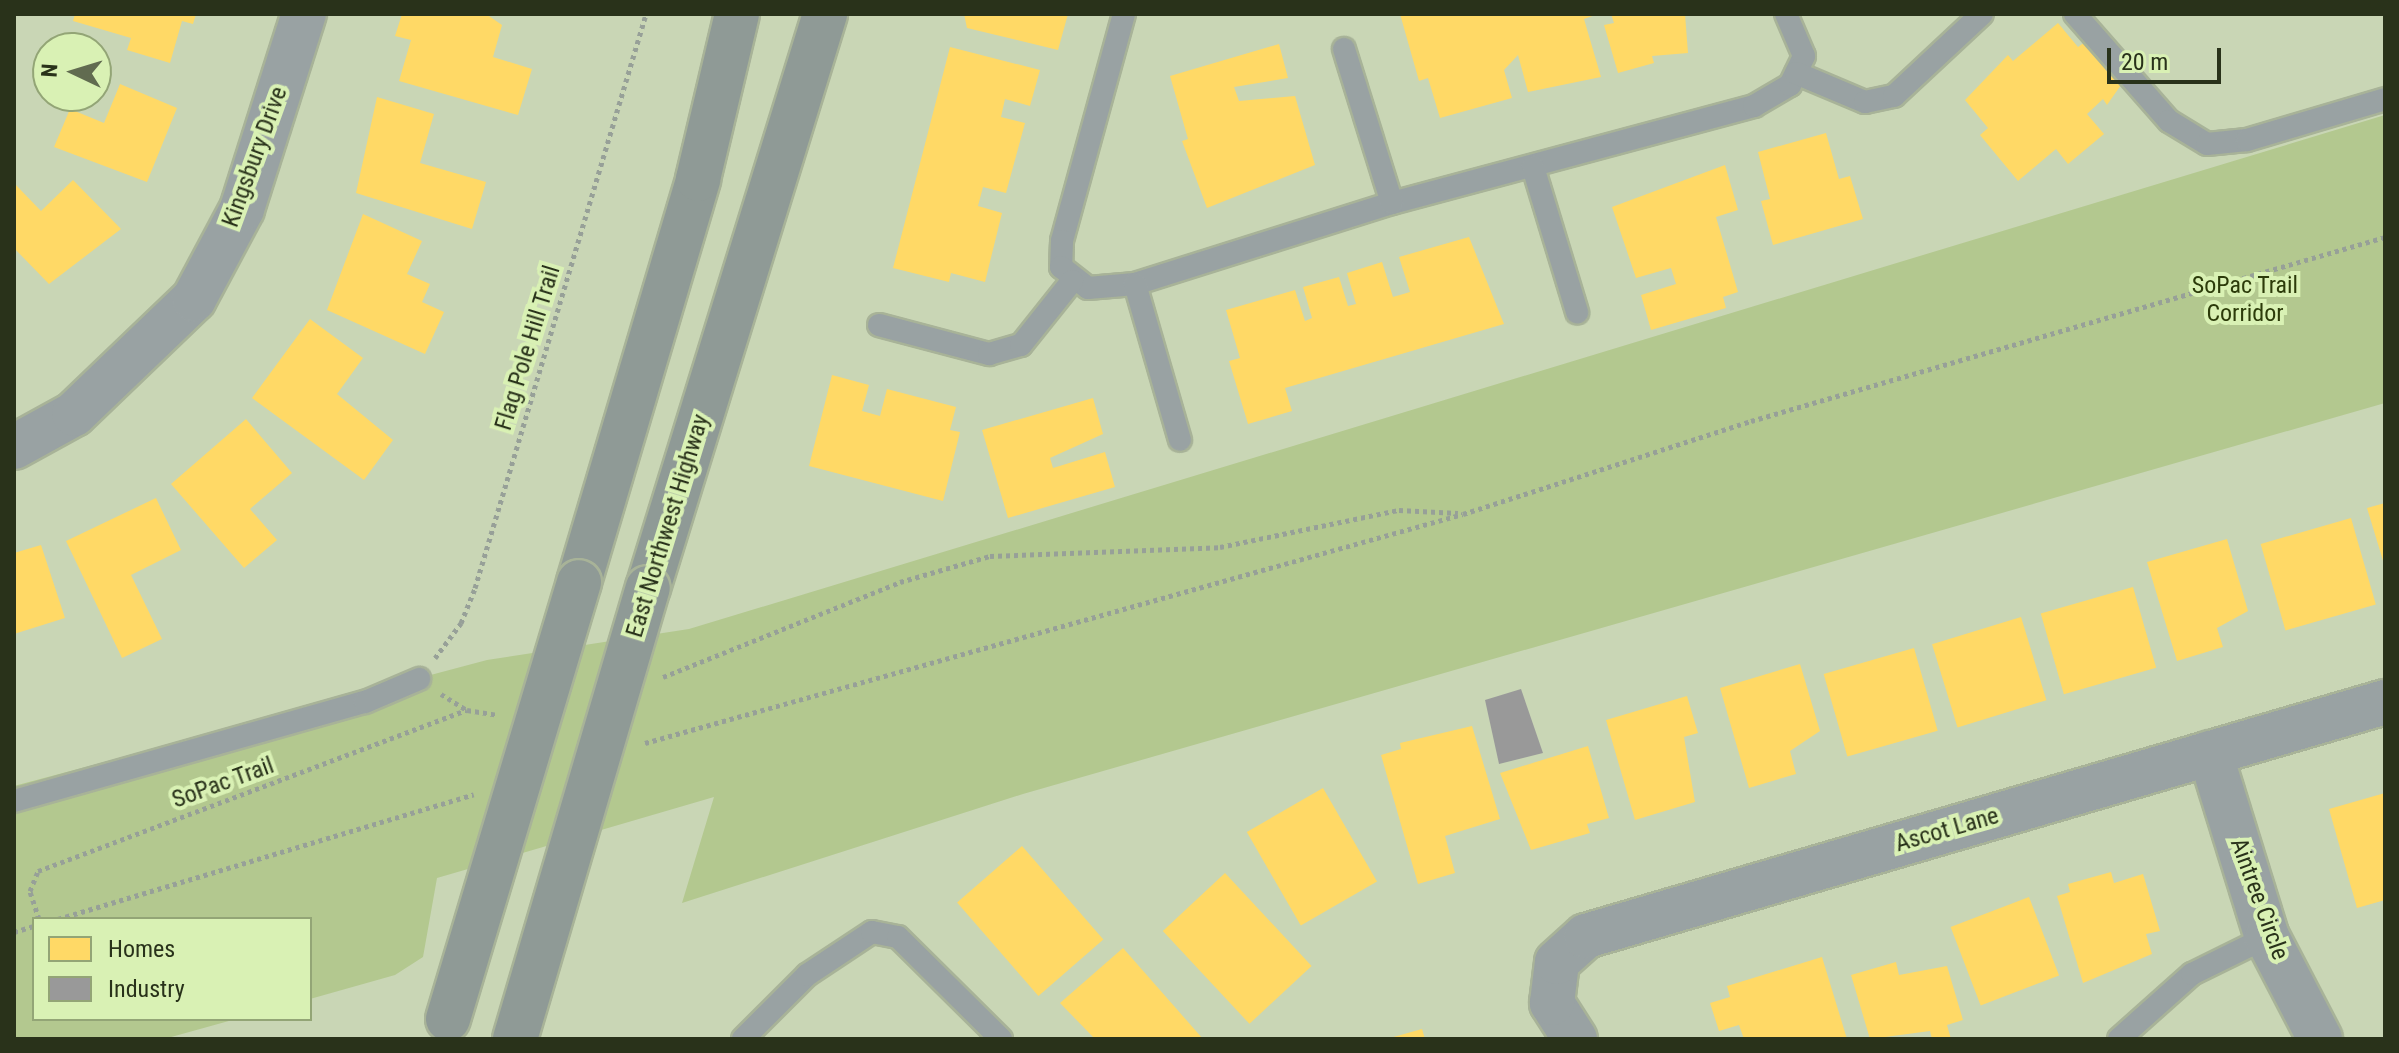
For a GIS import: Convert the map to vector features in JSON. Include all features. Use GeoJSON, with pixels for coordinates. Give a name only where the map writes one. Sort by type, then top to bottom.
{"type":"FeatureCollection","features":[{"type":"Feature","properties":{"kind":"main road"},"geometry":{"type":"LineString","coordinates":[[445,1029],[698,179],[737,14]]}},
{"type":"Feature","properties":{"kind":"main road","name":"East Northwest Highway"},"geometry":{"type":"LineString","coordinates":[[515,1039],[648,588],[825,14]]}},
{"type":"Feature","properties":{"kind":"street","name":"Kingsbury Drive"},"geometry":{"type":"LineString","coordinates":[[14,447],[74,414],[194,299],[242,209],[304,14]]}},
{"type":"Feature","properties":{"kind":"street","name":"Ascot Lane"},"geometry":{"type":"LineString","coordinates":[[1567,1029],[1557,962],[1586,936],[2385,702]]}},
{"type":"Feature","properties":{"kind":"street","name":"Aintree Circle"},"geometry":{"type":"LineString","coordinates":[[2210,753],[2267,937],[2320,1039]]}},
{"type":"Feature","properties":{"kind":"lane"},"geometry":{"type":"LineString","coordinates":[[1124,14],[1062,241],[1061,267],[1072,281],[1088,288],[1135,284],[1392,203],[1754,106],[1790,85],[1804,56],[1786,14]]}},
{"type":"Feature","properties":{"kind":"lane"},"geometry":{"type":"LineString","coordinates":[[1796,73],[1865,102],[1894,96],[1982,14]]}},
{"type":"Feature","properties":{"kind":"lane"},"geometry":{"type":"LineString","coordinates":[[2075,14],[2169,121],[2207,144],[2247,140],[2385,99]]}},
{"type":"Feature","properties":{"kind":"lane"},"geometry":{"type":"LineString","coordinates":[[1344,49],[1392,203]]}},
{"type":"Feature","properties":{"kind":"lane"},"geometry":{"type":"LineString","coordinates":[[1533,167],[1577,312]]}},
{"type":"Feature","properties":{"kind":"lane"},"geometry":{"type":"LineString","coordinates":[[879,325],[989,354],[1021,345],[1072,281]]}},
{"type":"Feature","properties":{"kind":"lane"},"geometry":{"type":"LineString","coordinates":[[1135,284],[1180,440]]}},
{"type":"Feature","properties":{"kind":"lane"},"geometry":{"type":"LineString","coordinates":[[14,801],[365,702],[419,679]]}},
{"type":"Feature","properties":{"kind":"lane"},"geometry":{"type":"LineString","coordinates":[[743,1039],[807,975],[872,932],[898,937],[1001,1039]]}},
{"type":"Feature","properties":{"kind":"lane"},"geometry":{"type":"LineString","coordinates":[[2119,1039],[2192,974],[2267,937]]}},
{"type":"Feature","properties":{"kind":"path","name":"Flag Pole Hill Trail"},"geometry":{"type":"LineString","coordinates":[[419,679],[461,623],[475,588],[646,14]]}},
{"type":"Feature","properties":{"kind":"path"},"geometry":{"type":"LineString","coordinates":[[640,745],[1463,514],[1751,421],[2385,237]]}},
{"type":"Feature","properties":{"kind":"path"},"geometry":{"type":"LineString","coordinates":[[657,678],[900,582],[990,556],[1220,547],[1399,510],[1463,514]]}},
{"type":"Feature","properties":{"kind":"path"},"geometry":{"type":"LineString","coordinates":[[419,679],[467,710],[508,714]]}},
{"type":"Feature","properties":{"kind":"path","name":"SoPac Trail"},"geometry":{"type":"LineString","coordinates":[[38,917],[30,891],[38,871],[467,710]]}},
{"type":"Feature","properties":{"kind":"path"},"geometry":{"type":"LineString","coordinates":[[65,917],[491,789]]}},
{"type":"Feature","properties":{"kind":"green space","name":"SoPac Trail Corridor"},"geometry":{"type":"Polygon","coordinates":[[[2385,115],[2385,403],[1023,794],[682,903],[714,797],[437,878],[423,957],[395,975],[312,998],[312,917],[32,917],[32,1021],[229,1021],[164,1039],[14,1039],[14,786],[487,660],[689,629],[2385,115]]]}},
{"type":"Feature","properties":{"kind":"building: Homes"},"geometry":{"type":"Polygon","coordinates":[[[75,14],[196,14],[193,24],[182,21],[170,63],[127,50],[131,38],[73,21],[75,14]]]}},
{"type":"Feature","properties":{"kind":"building: Homes"},"geometry":{"type":"Polygon","coordinates":[[[402,14],[486,14],[502,25],[493,57],[532,69],[518,115],[399,81],[411,40],[395,36],[402,14]]]}},
{"type":"Feature","properties":{"kind":"building: Homes"},"geometry":{"type":"Polygon","coordinates":[[[964,14],[1068,14],[1058,50],[967,28],[964,14]]]}},
{"type":"Feature","properties":{"kind":"building: Homes"},"geometry":{"type":"Polygon","coordinates":[[[1400,14],[1598,14],[1584,19],[1601,77],[1528,92],[1518,55],[1504,70],[1512,98],[1440,118],[1428,78],[1419,81],[1400,14]]]}},
{"type":"Feature","properties":{"kind":"building: Homes"},"geometry":{"type":"Polygon","coordinates":[[[1611,14],[1685,14],[1688,53],[1652,56],[1654,63],[1618,73],[1604,25],[1614,23],[1611,14]]]}},
{"type":"Feature","properties":{"kind":"building: Homes"},"geometry":{"type":"Polygon","coordinates":[[[2058,23],[2078,47],[2085,42],[2121,85],[2107,105],[2103,99],[2087,114],[2104,134],[2068,164],[2056,149],[2018,181],[1980,135],[1988,128],[1965,100],[2008,55],[2013,61],[2058,23]]]}},
{"type":"Feature","properties":{"kind":"building: Homes"},"geometry":{"type":"Polygon","coordinates":[[[1279,44],[1288,78],[1234,87],[1239,101],[1295,96],[1315,165],[1207,208],[1182,141],[1188,139],[1170,76],[1279,44]]]}},
{"type":"Feature","properties":{"kind":"building: Homes"},"geometry":{"type":"Polygon","coordinates":[[[950,47],[1040,70],[1030,106],[1005,99],[1001,117],[1025,123],[1006,193],[983,187],[978,206],[1002,213],[985,282],[951,273],[949,282],[893,268],[950,47]]]}},
{"type":"Feature","properties":{"kind":"building: Homes"},"geometry":{"type":"Polygon","coordinates":[[[120,84],[177,108],[147,182],[54,147],[69,112],[77,112],[104,123],[109,112],[112,112],[120,84]]]}},
{"type":"Feature","properties":{"kind":"building: Homes"},"geometry":{"type":"Polygon","coordinates":[[[377,97],[434,114],[420,163],[486,182],[472,229],[356,193],[377,97]]]}},
{"type":"Feature","properties":{"kind":"building: Homes"},"geometry":{"type":"Polygon","coordinates":[[[1826,133],[1839,179],[1850,176],[1863,219],[1773,245],[1761,201],[1770,199],[1758,152],[1826,133]]]}},
{"type":"Feature","properties":{"kind":"building: Homes"},"geometry":{"type":"Polygon","coordinates":[[[1725,165],[1738,210],[1716,217],[1738,292],[1723,297],[1726,308],[1651,330],[1641,295],[1676,284],[1671,268],[1636,278],[1612,207],[1725,165]]]}},
{"type":"Feature","properties":{"kind":"building: Homes"},"geometry":{"type":"Polygon","coordinates":[[[73,180],[121,229],[49,284],[14,248],[14,183],[41,211],[73,180]]]}},
{"type":"Feature","properties":{"kind":"building: Homes"},"geometry":{"type":"Polygon","coordinates":[[[363,214],[422,241],[407,274],[430,284],[422,302],[444,312],[425,354],[327,310],[363,214]]]}},
{"type":"Feature","properties":{"kind":"building: Homes"},"geometry":{"type":"Polygon","coordinates":[[[1469,237],[1504,324],[1285,388],[1292,411],[1248,424],[1229,361],[1240,358],[1226,310],[1295,290],[1305,321],[1312,318],[1303,287],[1339,277],[1348,306],[1356,304],[1347,273],[1382,262],[1393,297],[1410,292],[1399,257],[1469,237]]]}},
{"type":"Feature","properties":{"kind":"building: Homes"},"geometry":{"type":"Polygon","coordinates":[[[310,319],[363,358],[337,394],[393,440],[364,480],[252,398],[310,319]]]}},
{"type":"Feature","properties":{"kind":"building: Homes"},"geometry":{"type":"Polygon","coordinates":[[[832,375],[869,385],[862,411],[880,416],[887,389],[956,407],[950,430],[960,432],[943,501],[809,466],[832,375]]]}},
{"type":"Feature","properties":{"kind":"building: Homes"},"geometry":{"type":"Polygon","coordinates":[[[1093,398],[1103,434],[1050,458],[1053,468],[1105,452],[1115,487],[1008,518],[982,430],[1093,398]]]}},
{"type":"Feature","properties":{"kind":"building: Homes"},"geometry":{"type":"Polygon","coordinates":[[[246,419],[292,473],[250,509],[277,540],[244,568],[171,484],[246,419]]]}},
{"type":"Feature","properties":{"kind":"building: Homes"},"geometry":{"type":"Polygon","coordinates":[[[156,498],[181,550],[131,575],[162,639],[122,658],[66,541],[156,498]]]}},
{"type":"Feature","properties":{"kind":"building: Homes"},"geometry":{"type":"Polygon","coordinates":[[[2385,503],[2385,564],[2384,564],[2367,508],[2385,503]]]}},
{"type":"Feature","properties":{"kind":"building: Homes"},"geometry":{"type":"Polygon","coordinates":[[[2351,518],[2376,605],[2285,630],[2261,544],[2351,518]]]}},
{"type":"Feature","properties":{"kind":"building: Homes"},"geometry":{"type":"Polygon","coordinates":[[[2227,539],[2248,611],[2217,628],[2223,647],[2177,661],[2147,562],[2227,539]]]}},
{"type":"Feature","properties":{"kind":"building: Homes"},"geometry":{"type":"Polygon","coordinates":[[[41,545],[65,618],[14,634],[14,553],[41,545]]]}},
{"type":"Feature","properties":{"kind":"building: Homes"},"geometry":{"type":"Polygon","coordinates":[[[2133,587],[2156,668],[2064,694],[2041,613],[2133,587]]]}},
{"type":"Feature","properties":{"kind":"building: Homes"},"geometry":{"type":"Polygon","coordinates":[[[2021,617],[2046,700],[1957,727],[1932,644],[2021,617]]]}},
{"type":"Feature","properties":{"kind":"building: Homes"},"geometry":{"type":"Polygon","coordinates":[[[1914,648],[1938,731],[1847,757],[1824,674],[1914,648]]]}},
{"type":"Feature","properties":{"kind":"building: Homes"},"geometry":{"type":"Polygon","coordinates":[[[1800,664],[1820,731],[1790,751],[1796,774],[1749,788],[1720,688],[1800,664]]]}},
{"type":"Feature","properties":{"kind":"building: Homes"},"geometry":{"type":"Polygon","coordinates":[[[1687,696],[1698,733],[1684,737],[1695,802],[1635,820],[1606,720],[1687,696]]]}},
{"type":"Feature","properties":{"kind":"building: Homes"},"geometry":{"type":"Polygon","coordinates":[[[1472,726],[1500,819],[1445,836],[1455,873],[1418,884],[1381,755],[1401,749],[1400,743],[1472,726]]]}},
{"type":"Feature","properties":{"kind":"building: Homes"},"geometry":{"type":"Polygon","coordinates":[[[1588,746],[1609,818],[1587,824],[1590,833],[1531,850],[1500,773],[1588,746]]]}},
{"type":"Feature","properties":{"kind":"building: Homes"},"geometry":{"type":"Polygon","coordinates":[[[1323,788],[1377,882],[1301,926],[1247,832],[1323,788]]]}},
{"type":"Feature","properties":{"kind":"building: Homes"},"geometry":{"type":"Polygon","coordinates":[[[2385,793],[2385,900],[2357,908],[2329,809],[2385,793]]]}},
{"type":"Feature","properties":{"kind":"building: Homes"},"geometry":{"type":"Polygon","coordinates":[[[1022,846],[1103,940],[1038,996],[957,902],[1022,846]]]}},
{"type":"Feature","properties":{"kind":"building: Homes"},"geometry":{"type":"Polygon","coordinates":[[[2111,872],[2114,883],[2143,874],[2160,931],[2146,934],[2152,954],[2083,983],[2057,896],[2070,892],[2068,884],[2111,872]]]}},
{"type":"Feature","properties":{"kind":"building: Homes"},"geometry":{"type":"Polygon","coordinates":[[[1225,873],[1312,966],[1249,1024],[1163,931],[1225,873]]]}},
{"type":"Feature","properties":{"kind":"building: Homes"},"geometry":{"type":"Polygon","coordinates":[[[2029,897],[2059,975],[1981,1006],[1951,927],[2029,897]]]}},
{"type":"Feature","properties":{"kind":"building: Homes"},"geometry":{"type":"Polygon","coordinates":[[[1123,948],[1203,1039],[1095,1039],[1060,1003],[1123,948]]]}},
{"type":"Feature","properties":{"kind":"building: Homes"},"geometry":{"type":"Polygon","coordinates":[[[1822,957],[1847,1039],[1744,1039],[1739,1025],[1719,1031],[1710,1003],[1730,997],[1727,986],[1822,957]]]}},
{"type":"Feature","properties":{"kind":"building: Homes"},"geometry":{"type":"Polygon","coordinates":[[[1896,962],[1899,975],[1947,966],[1963,1020],[1947,1025],[1951,1039],[1932,1039],[1930,1031],[1870,1039],[1851,975],[1896,962]]]}},
{"type":"Feature","properties":{"kind":"building: Homes"},"geometry":{"type":"Polygon","coordinates":[[[1422,1029],[1425,1039],[1390,1039],[1390,1038],[1422,1029]]]}},
{"type":"Feature","properties":{"kind":"building: Industry"},"geometry":{"type":"Polygon","coordinates":[[[1521,689],[1543,753],[1499,764],[1485,700],[1521,689]]]}}]}
